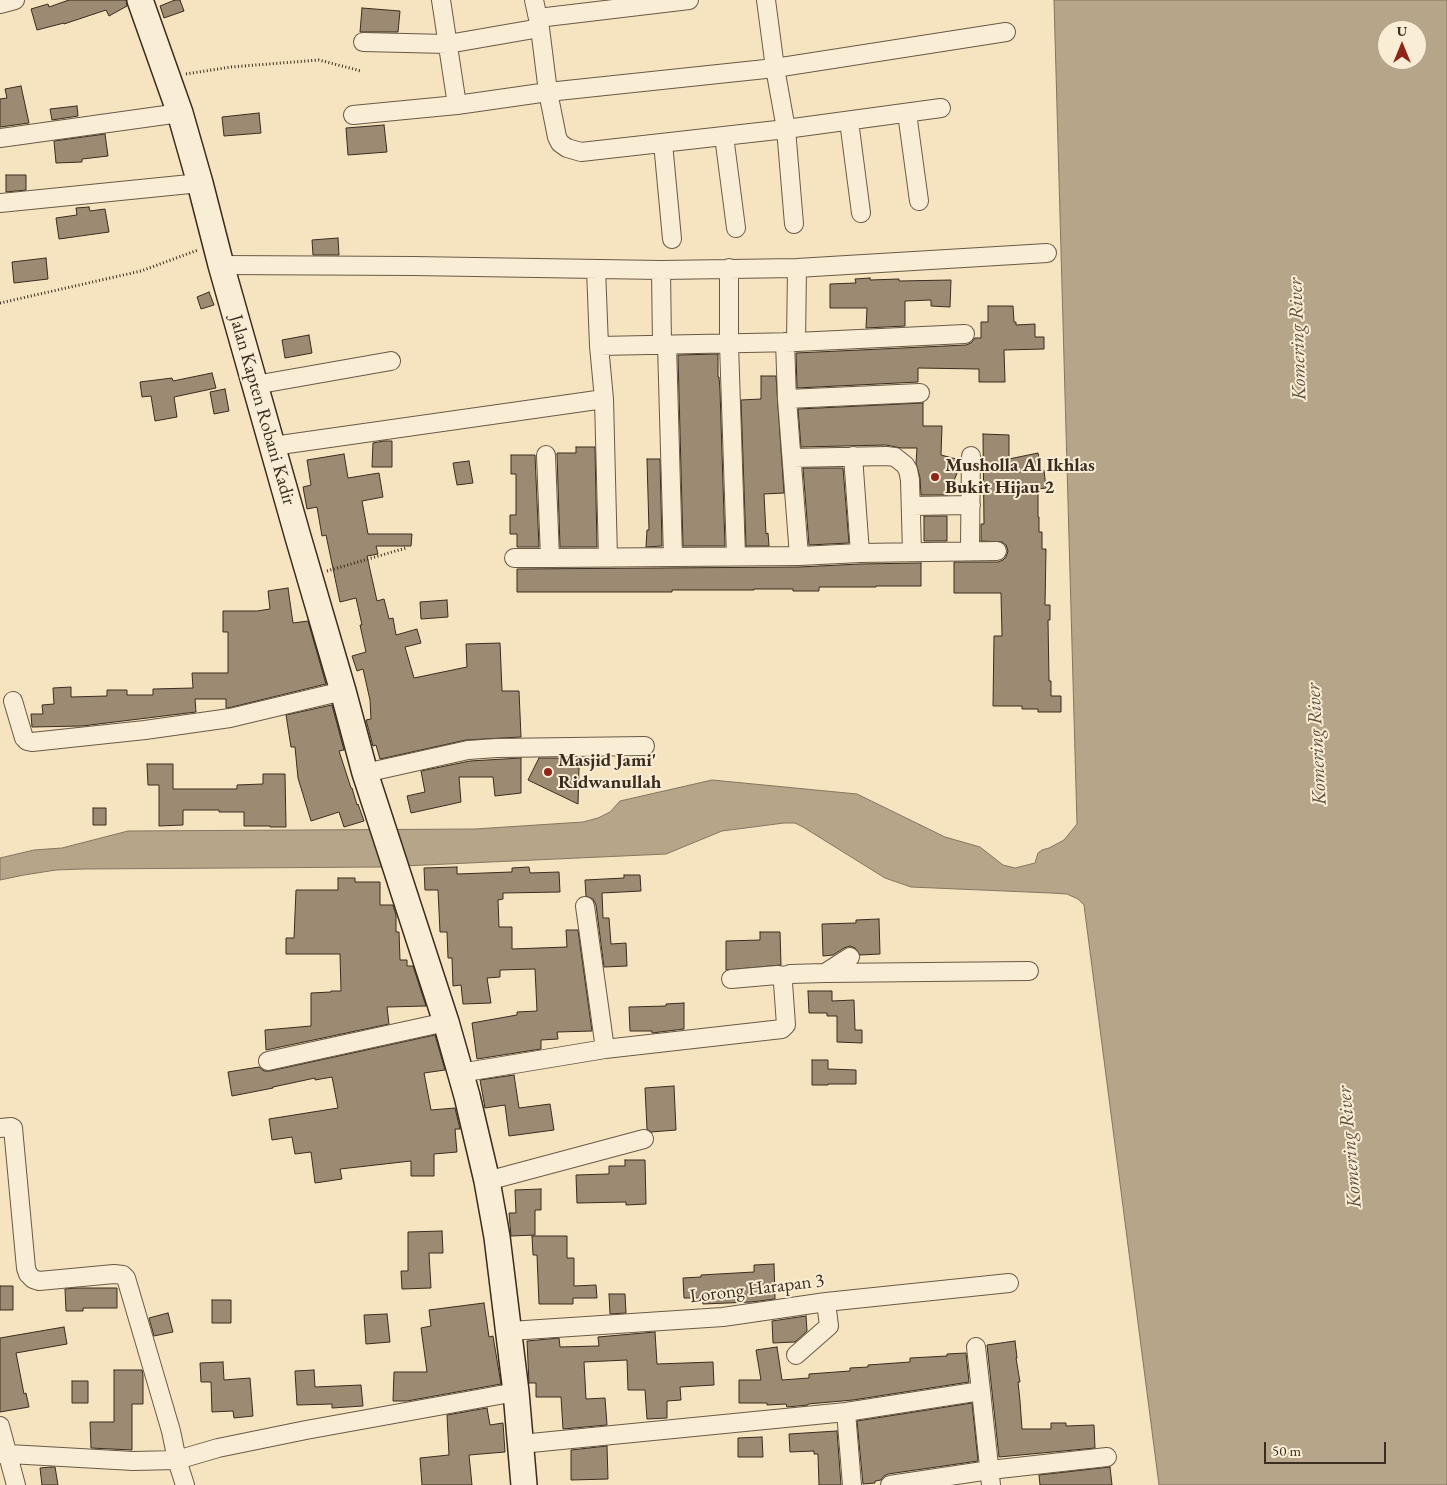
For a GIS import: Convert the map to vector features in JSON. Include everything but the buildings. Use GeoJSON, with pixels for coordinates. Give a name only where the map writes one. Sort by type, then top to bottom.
{"type":"FeatureCollection","features":[{"type":"Feature","properties":{"kind":"main road","name":"Jalan Kapten Robani Kadir"},"geometry":{"type":"LineString","coordinates":[[140,0],[180,113],[365,773],[446,1022],[460,1073],[487,1181],[497,1238],[510,1331],[524,1485]]}},
{"type":"Feature","properties":{"kind":"street"},"geometry":{"type":"LineString","coordinates":[[0,4],[15,0]]}},
{"type":"Feature","properties":{"kind":"street"},"geometry":{"type":"LineString","coordinates":[[440,0],[457,105]]}},
{"type":"Feature","properties":{"kind":"street"},"geometry":{"type":"LineString","coordinates":[[534,0],[557,137],[560,143],[567,148],[581,152],[786,129],[940,108]]}},
{"type":"Feature","properties":{"kind":"street"},"geometry":{"type":"LineString","coordinates":[[363,42],[448,44],[539,23],[689,0]]}},
{"type":"Feature","properties":{"kind":"street"},"geometry":{"type":"LineString","coordinates":[[766,0],[786,129],[794,224]]}},
{"type":"Feature","properties":{"kind":"street"},"geometry":{"type":"LineString","coordinates":[[353,114],[457,105],[548,92],[776,68],[1006,32]]}},
{"type":"Feature","properties":{"kind":"street"},"geometry":{"type":"LineString","coordinates":[[0,138],[180,113]]}},
{"type":"Feature","properties":{"kind":"street"},"geometry":{"type":"LineString","coordinates":[[907,113],[919,201]]}},
{"type":"Feature","properties":{"kind":"street"},"geometry":{"type":"LineString","coordinates":[[850,121],[861,213]]}},
{"type":"Feature","properties":{"kind":"street"},"geometry":{"type":"LineString","coordinates":[[724,136],[736,228]]}},
{"type":"Feature","properties":{"kind":"street"},"geometry":{"type":"LineString","coordinates":[[663,143],[672,239]]}},
{"type":"Feature","properties":{"kind":"street"},"geometry":{"type":"LineString","coordinates":[[0,203],[200,183]]}},
{"type":"Feature","properties":{"kind":"street"},"geometry":{"type":"LineString","coordinates":[[218,254],[413,266],[661,270],[797,268],[1047,253]]}},
{"type":"Feature","properties":{"kind":"street"},"geometry":{"type":"LineString","coordinates":[[729,268],[729,344],[736,556]]}},
{"type":"Feature","properties":{"kind":"street"},"geometry":{"type":"LineString","coordinates":[[797,268],[787,400],[799,556]]}},
{"type":"Feature","properties":{"kind":"street"},"geometry":{"type":"LineString","coordinates":[[596,269],[598,346],[604,399],[608,558]]}},
{"type":"Feature","properties":{"kind":"street"},"geometry":{"type":"LineString","coordinates":[[661,270],[673,557]]}},
{"type":"Feature","properties":{"kind":"street"},"geometry":{"type":"LineString","coordinates":[[598,346],[791,342],[965,334]]}},
{"type":"Feature","properties":{"kind":"street"},"geometry":{"type":"LineString","coordinates":[[255,385],[391,362]]}},
{"type":"Feature","properties":{"kind":"street"},"geometry":{"type":"LineString","coordinates":[[787,400],[920,393]]}},
{"type":"Feature","properties":{"kind":"street"},"geometry":{"type":"LineString","coordinates":[[273,446],[604,399]]}},
{"type":"Feature","properties":{"kind":"street"},"geometry":{"type":"LineString","coordinates":[[546,455],[550,558]]}},
{"type":"Feature","properties":{"kind":"street"},"geometry":{"type":"LineString","coordinates":[[853,456],[860,553]]}},
{"type":"Feature","properties":{"kind":"street"},"geometry":{"type":"LineString","coordinates":[[970,544],[971,456]]}},
{"type":"Feature","properties":{"kind":"street"},"geometry":{"type":"LineString","coordinates":[[792,458],[895,457],[905,465],[910,475],[912,552]]}},
{"type":"Feature","properties":{"kind":"street"},"geometry":{"type":"LineString","coordinates":[[911,506],[971,505]]}},
{"type":"Feature","properties":{"kind":"street"},"geometry":{"type":"LineString","coordinates":[[514,558],[799,556],[997,551]]}},
{"type":"Feature","properties":{"kind":"street"},"geometry":{"type":"LineString","coordinates":[[13,701],[22,733],[27,741],[32,742],[145,730],[230,718],[343,691]]}},
{"type":"Feature","properties":{"kind":"street"},"geometry":{"type":"LineString","coordinates":[[365,773],[468,750],[645,746]]}},
{"type":"Feature","properties":{"kind":"street"},"geometry":{"type":"LineString","coordinates":[[585,906],[605,1049]]}},
{"type":"Feature","properties":{"kind":"street"},"geometry":{"type":"LineString","coordinates":[[825,973],[850,957]]}},
{"type":"Feature","properties":{"kind":"street"},"geometry":{"type":"LineString","coordinates":[[731,979],[825,973],[1029,971]]}},
{"type":"Feature","properties":{"kind":"street"},"geometry":{"type":"LineString","coordinates":[[460,1073],[605,1049],[782,1029],[786,1025],[783,983],[785,976]]}},
{"type":"Feature","properties":{"kind":"street"},"geometry":{"type":"LineString","coordinates":[[268,1061],[446,1022]]}},
{"type":"Feature","properties":{"kind":"street"},"geometry":{"type":"LineString","coordinates":[[0,1128],[13,1128],[28,1274],[33,1279],[39,1281],[114,1274],[123,1275],[126,1278],[185,1485]]}},
{"type":"Feature","properties":{"kind":"street"},"geometry":{"type":"LineString","coordinates":[[487,1181],[644,1139]]}},
{"type":"Feature","properties":{"kind":"street","name":"Lorong Harapan 3"},"geometry":{"type":"LineString","coordinates":[[510,1331],[723,1317],[826,1302],[1009,1283]]}},
{"type":"Feature","properties":{"kind":"street"},"geometry":{"type":"LineString","coordinates":[[796,1355],[829,1326],[826,1302]]}},
{"type":"Feature","properties":{"kind":"street"},"geometry":{"type":"LineString","coordinates":[[976,1347],[990,1478]]}},
{"type":"Feature","properties":{"kind":"street"},"geometry":{"type":"LineString","coordinates":[[521,1444],[846,1412],[981,1390]]}},
{"type":"Feature","properties":{"kind":"street"},"geometry":{"type":"LineString","coordinates":[[4,1454],[133,1461],[177,1460],[218,1448],[306,1430],[516,1392]]}},
{"type":"Feature","properties":{"kind":"street"},"geometry":{"type":"LineString","coordinates":[[846,1412],[852,1485]]}},
{"type":"Feature","properties":{"kind":"street"},"geometry":{"type":"LineString","coordinates":[[0,1426],[4,1454],[16,1485]]}},
{"type":"Feature","properties":{"kind":"street"},"geometry":{"type":"LineString","coordinates":[[890,1485],[990,1478],[1107,1457]]}},
{"type":"Feature","properties":{"kind":"path"},"geometry":{"type":"LineString","coordinates":[[168,77],[231,67],[319,60],[362,71]]}},
{"type":"Feature","properties":{"kind":"path"},"geometry":{"type":"LineString","coordinates":[[0,302],[218,254]]}},
{"type":"Feature","properties":{"kind":"path"},"geometry":{"type":"LineString","coordinates":[[310,576],[406,548]]}},
{"type":"Feature","properties":{"kind":"water","name":"Komering River"},"geometry":{"type":"Polygon","coordinates":[[[1054,0],[1447,0],[1447,1485],[1159,1485],[1084,905],[1078,899],[1067,894],[911,887],[885,878],[795,823],[722,831],[666,854],[381,867],[56,870],[0,880],[0,858],[34,850],[62,848],[128,831],[475,829],[583,822],[610,812],[620,801],[712,780],[857,794],[945,837],[980,847],[1003,865],[1015,868],[1035,863],[1038,853],[1064,840],[1077,824],[1054,0]]]}},
{"type":"Feature","properties":{"kind":"place","name":"Musholla Al Ikhlas Bukit Hijau 2"},"geometry":{"type":"Point","coordinates":[935,477]}},
{"type":"Feature","properties":{"kind":"place","name":"Masjid Jami' Ridwanullah"},"geometry":{"type":"Point","coordinates":[548,772]}}]}
